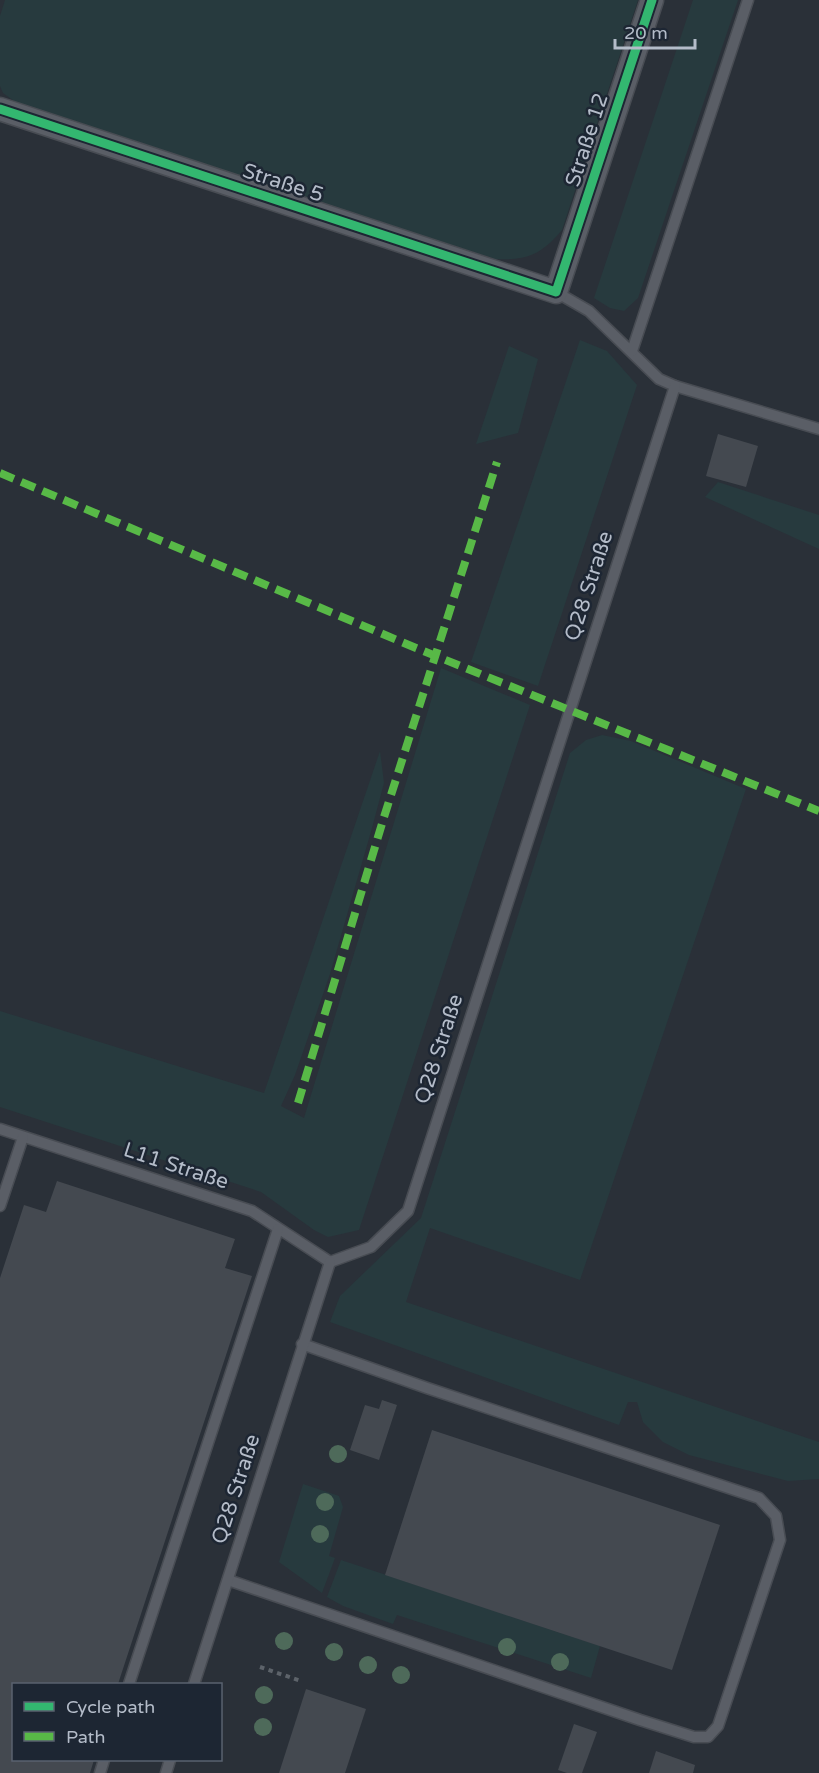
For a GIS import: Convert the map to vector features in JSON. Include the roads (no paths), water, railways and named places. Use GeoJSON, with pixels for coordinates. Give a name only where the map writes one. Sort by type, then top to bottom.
{"type":"FeatureCollection","features":[{"type":"Feature","properties":{"kind":"street","name":"Straße 12"},"geometry":{"type":"LineString","coordinates":[[556,292],[652,0]]}},
{"type":"Feature","properties":{"kind":"street","name":"Straße 5"},"geometry":{"type":"LineString","coordinates":[[0,109],[556,292]]}},
{"type":"Feature","properties":{"kind":"lane"},"geometry":{"type":"LineString","coordinates":[[632,351],[748,0]]}},
{"type":"Feature","properties":{"kind":"lane"},"geometry":{"type":"LineString","coordinates":[[556,292],[589,311],[659,379],[675,386],[819,429]]}},
{"type":"Feature","properties":{"kind":"lane","name":"Q28 Straße"},"geometry":{"type":"LineString","coordinates":[[194,1683],[330,1262],[371,1247],[408,1211],[568,710],[675,386]]}},
{"type":"Feature","properties":{"kind":"lane","name":"L11 Straße"},"geometry":{"type":"LineString","coordinates":[[0,1129],[252,1211],[330,1262]]}},
{"type":"Feature","properties":{"kind":"lane"},"geometry":{"type":"LineString","coordinates":[[0,1206],[23,1137]]}},
{"type":"Feature","properties":{"kind":"lane"},"geometry":{"type":"LineString","coordinates":[[129,1683],[278,1229]]}},
{"type":"Feature","properties":{"kind":"lane"},"geometry":{"type":"LineString","coordinates":[[228,1580],[640,1720],[694,1737],[708,1737],[718,1726],[780,1540],[776,1516],[759,1498],[302,1344]]}}]}
